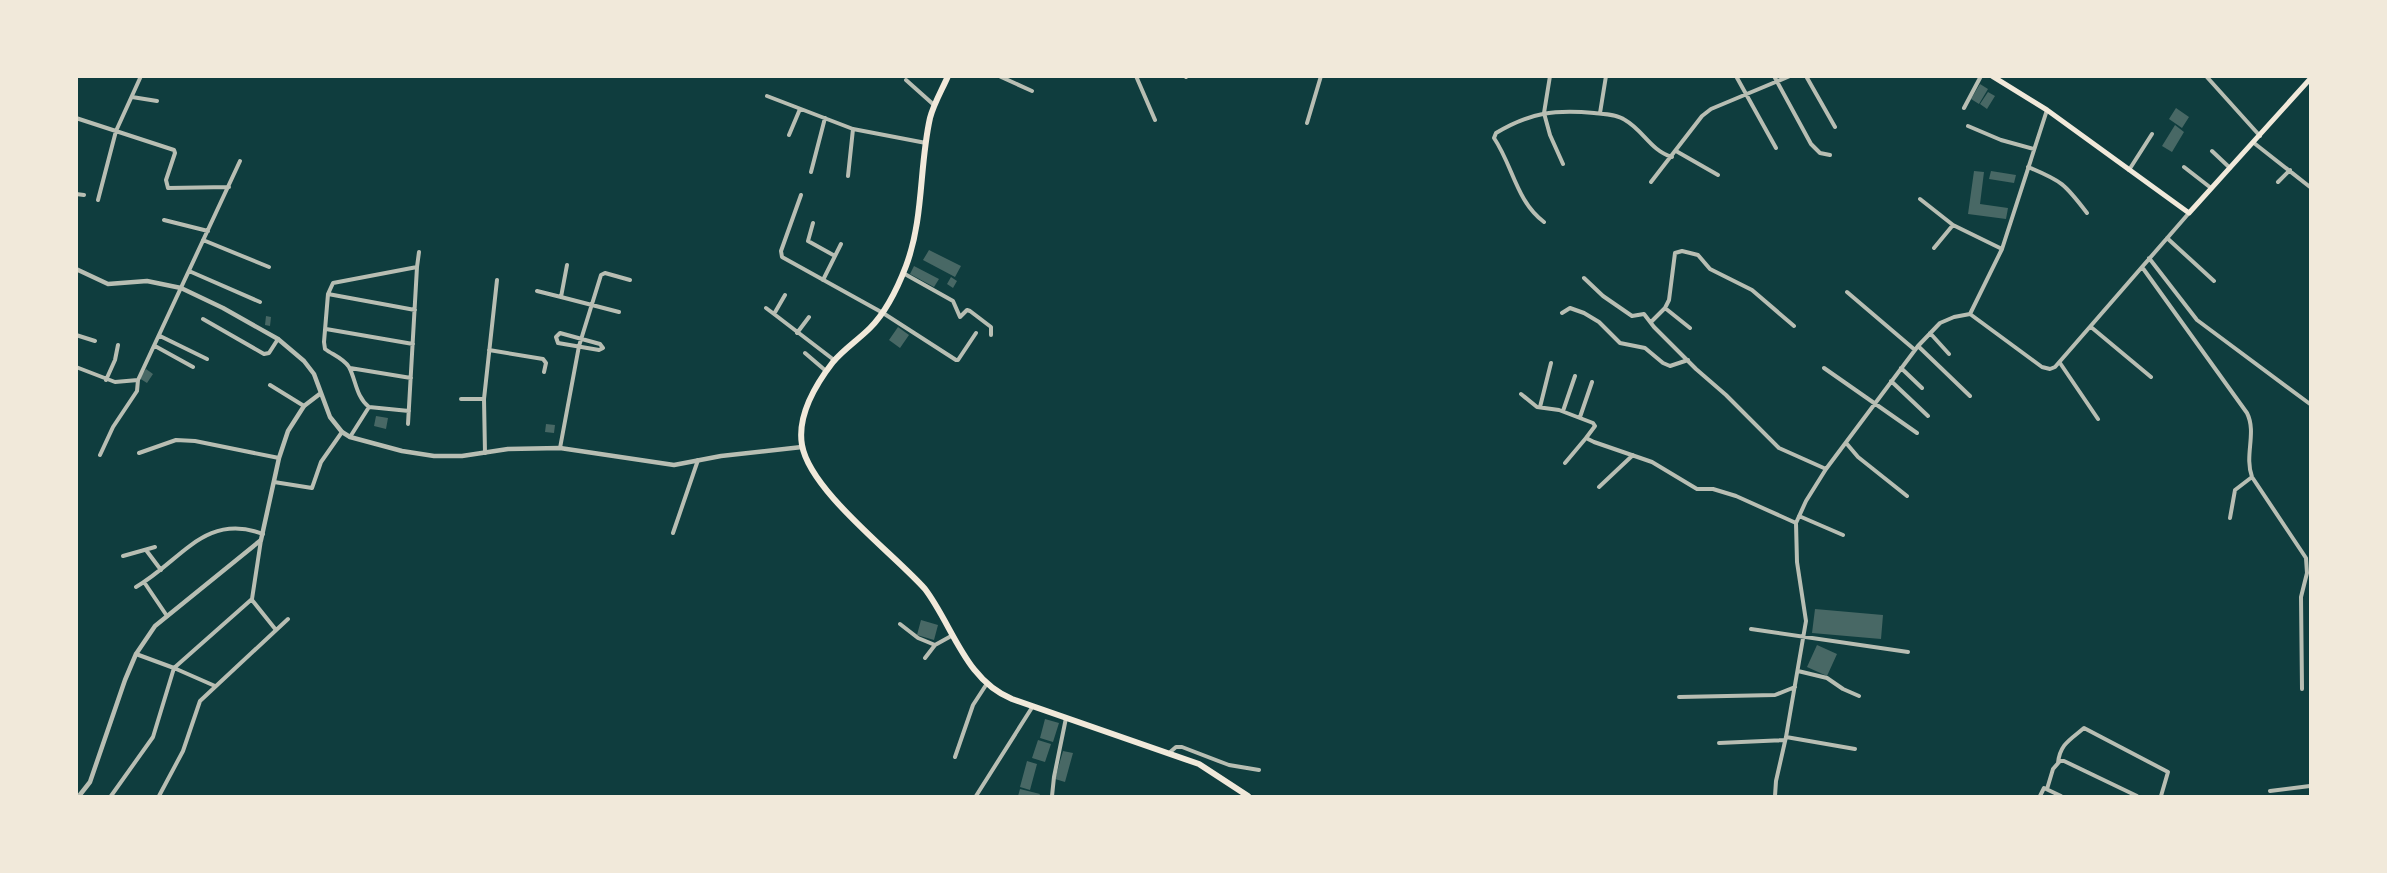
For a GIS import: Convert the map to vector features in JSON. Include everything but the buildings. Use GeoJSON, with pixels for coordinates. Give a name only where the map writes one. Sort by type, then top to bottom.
{"type":"FeatureCollection","features":[{"type":"Feature","properties":{"kind":"highway"},"geometry":{"type":"LineString","coordinates":[[948,76],[934,105],[926,143],[920,214],[903,273],[883,313],[834,360],[826,371],[805,412],[802,422],[802,447],[819,480],[842,507],[925,589],[976,674],[986,685],[999,693],[1033,706],[1169,753],[1212,771],[1248,796]]}},
{"type":"Feature","properties":{"kind":"main road"},"geometry":{"type":"LineString","coordinates":[[1992,76],[2047,110],[2189,213],[2310,79]]}},
{"type":"Feature","properties":{"kind":"street"},"geometry":{"type":"LineString","coordinates":[[98,200],[116,131],[141,76]]}},
{"type":"Feature","properties":{"kind":"street"},"geometry":{"type":"LineString","coordinates":[[999,76],[1032,91]]}},
{"type":"Feature","properties":{"kind":"street"},"geometry":{"type":"LineString","coordinates":[[1136,76],[1155,120]]}},
{"type":"Feature","properties":{"kind":"street"},"geometry":{"type":"LineString","coordinates":[[1307,123],[1321,76]]}},
{"type":"Feature","properties":{"kind":"street"},"geometry":{"type":"LineString","coordinates":[[1550,76],[1544,113],[1550,135],[1563,164]]}},
{"type":"Feature","properties":{"kind":"street"},"geometry":{"type":"LineString","coordinates":[[1600,113],[1606,76]]}},
{"type":"Feature","properties":{"kind":"street"},"geometry":{"type":"LineString","coordinates":[[1736,76],[1776,148]]}},
{"type":"Feature","properties":{"kind":"street"},"geometry":{"type":"LineString","coordinates":[[1774,76],[1811,144],[1820,153],[1830,155]]}},
{"type":"Feature","properties":{"kind":"street"},"geometry":{"type":"LineString","coordinates":[[1651,182],[1702,116],[1711,109],[1790,76]]}},
{"type":"Feature","properties":{"kind":"street"},"geometry":{"type":"LineString","coordinates":[[1806,76],[1835,127]]}},
{"type":"Feature","properties":{"kind":"street"},"geometry":{"type":"LineString","coordinates":[[1964,108],[1981,76]]}},
{"type":"Feature","properties":{"kind":"street"},"geometry":{"type":"LineString","coordinates":[[2206,76],[2260,136]]}},
{"type":"Feature","properties":{"kind":"street"},"geometry":{"type":"LineString","coordinates":[[906,80],[934,105]]}},
{"type":"Feature","properties":{"kind":"street"},"geometry":{"type":"LineString","coordinates":[[767,96],[853,129],[926,143]]}},
{"type":"Feature","properties":{"kind":"street"},"geometry":{"type":"LineString","coordinates":[[132,97],[157,101]]}},
{"type":"Feature","properties":{"kind":"street"},"geometry":{"type":"LineString","coordinates":[[789,135],[800,109]]}},
{"type":"Feature","properties":{"kind":"street"},"geometry":{"type":"LineString","coordinates":[[1970,314],[2002,249],[2047,110]]}},
{"type":"Feature","properties":{"kind":"street"},"geometry":{"type":"LineString","coordinates":[[1544,222],[1521,196],[1494,138],[1496,132],[1517,120],[1559,111],[1600,113],[1625,119],[1659,151],[1672,157]]}},
{"type":"Feature","properties":{"kind":"street"},"geometry":{"type":"LineString","coordinates":[[76,118],[174,150],[166,180],[168,188],[229,187]]}},
{"type":"Feature","properties":{"kind":"street"},"geometry":{"type":"LineString","coordinates":[[811,172],[825,118]]}},
{"type":"Feature","properties":{"kind":"street"},"geometry":{"type":"LineString","coordinates":[[1968,126],[2001,140],[2034,149]]}},
{"type":"Feature","properties":{"kind":"street"},"geometry":{"type":"LineString","coordinates":[[848,176],[853,129]]}},
{"type":"Feature","properties":{"kind":"street"},"geometry":{"type":"LineString","coordinates":[[2129,170],[2152,134]]}},
{"type":"Feature","properties":{"kind":"street"},"geometry":{"type":"LineString","coordinates":[[2254,143],[2310,187]]}},
{"type":"Feature","properties":{"kind":"street"},"geometry":{"type":"LineString","coordinates":[[1676,151],[1718,175]]}},
{"type":"Feature","properties":{"kind":"street"},"geometry":{"type":"LineString","coordinates":[[2212,151],[2230,168]]}},
{"type":"Feature","properties":{"kind":"street"},"geometry":{"type":"LineString","coordinates":[[100,455],[113,427],[137,391],[138,380],[240,161]]}},
{"type":"Feature","properties":{"kind":"street"},"geometry":{"type":"LineString","coordinates":[[2028,167],[2058,179],[2072,192],[2087,213]]}},
{"type":"Feature","properties":{"kind":"street"},"geometry":{"type":"LineString","coordinates":[[2184,167],[2211,188]]}},
{"type":"Feature","properties":{"kind":"street"},"geometry":{"type":"LineString","coordinates":[[2278,182],[2290,170]]}},
{"type":"Feature","properties":{"kind":"street"},"geometry":{"type":"LineString","coordinates":[[76,194],[84,195]]}},
{"type":"Feature","properties":{"kind":"street"},"geometry":{"type":"LineString","coordinates":[[801,195],[780,255],[883,313],[958,361],[976,333]]}},
{"type":"Feature","properties":{"kind":"street"},"geometry":{"type":"LineString","coordinates":[[1920,199],[1953,225],[2002,249]]}},
{"type":"Feature","properties":{"kind":"street"},"geometry":{"type":"LineString","coordinates":[[1775,796],[1804,636],[1806,613],[1797,562],[1796,523],[1826,469],[1847,444],[1916,348],[1940,323],[1970,314],[2042,368],[2050,369],[2060,363],[2189,213]]}},
{"type":"Feature","properties":{"kind":"street"},"geometry":{"type":"LineString","coordinates":[[164,220],[208,231]]}},
{"type":"Feature","properties":{"kind":"street"},"geometry":{"type":"LineString","coordinates":[[813,223],[808,242],[835,256]]}},
{"type":"Feature","properties":{"kind":"street"},"geometry":{"type":"LineString","coordinates":[[1934,248],[1953,225]]}},
{"type":"Feature","properties":{"kind":"street"},"geometry":{"type":"LineString","coordinates":[[2167,238],[2214,281]]}},
{"type":"Feature","properties":{"kind":"street"},"geometry":{"type":"LineString","coordinates":[[203,240],[269,267]]}},
{"type":"Feature","properties":{"kind":"street"},"geometry":{"type":"LineString","coordinates":[[823,280],[841,244]]}},
{"type":"Feature","properties":{"kind":"street"},"geometry":{"type":"LineString","coordinates":[[1651,322],[1665,308],[1669,300],[1675,254],[1682,251],[1698,255],[1710,269],[1752,290],[1794,326]]}},
{"type":"Feature","properties":{"kind":"street"},"geometry":{"type":"LineString","coordinates":[[408,424],[419,252]]}},
{"type":"Feature","properties":{"kind":"street"},"geometry":{"type":"LineString","coordinates":[[2149,258],[2197,320],[2310,404]]}},
{"type":"Feature","properties":{"kind":"street"},"geometry":{"type":"LineString","coordinates":[[561,297],[567,265]]}},
{"type":"Feature","properties":{"kind":"street"},"geometry":{"type":"LineString","coordinates":[[409,411],[369,406],[359,393],[349,368],[339,357],[325,349],[324,342],[328,294],[335,283],[417,267]]}},
{"type":"Feature","properties":{"kind":"street"},"geometry":{"type":"LineString","coordinates":[[2142,267],[2247,413],[2252,426],[2248,461],[2252,477],[2307,558],[2308,565],[2301,597],[2302,689]]}},
{"type":"Feature","properties":{"kind":"street"},"geometry":{"type":"LineString","coordinates":[[76,269],[108,284],[147,281],[181,288],[279,339],[310,367],[330,417],[342,432],[350,437],[402,451],[434,456],[485,453],[508,448],[560,448],[668,465],[699,459],[802,447]]}},
{"type":"Feature","properties":{"kind":"street"},"geometry":{"type":"LineString","coordinates":[[189,271],[260,302]]}},
{"type":"Feature","properties":{"kind":"street"},"geometry":{"type":"LineString","coordinates":[[903,273],[953,301],[960,317],[968,310],[974,313],[992,327],[991,335]]}},
{"type":"Feature","properties":{"kind":"street"},"geometry":{"type":"LineString","coordinates":[[560,448],[579,346],[602,274],[630,280]]}},
{"type":"Feature","properties":{"kind":"street"},"geometry":{"type":"LineString","coordinates":[[1584,278],[1591,286],[1625,311],[1634,316],[1642,313],[1779,448],[1826,469]]}},
{"type":"Feature","properties":{"kind":"street"},"geometry":{"type":"LineString","coordinates":[[485,453],[484,399],[497,280]]}},
{"type":"Feature","properties":{"kind":"street"},"geometry":{"type":"LineString","coordinates":[[537,291],[619,312]]}},
{"type":"Feature","properties":{"kind":"street"},"geometry":{"type":"LineString","coordinates":[[1848,292],[1970,396]]}},
{"type":"Feature","properties":{"kind":"street"},"geometry":{"type":"LineString","coordinates":[[328,294],[415,310]]}},
{"type":"Feature","properties":{"kind":"street"},"geometry":{"type":"LineString","coordinates":[[774,314],[785,295]]}},
{"type":"Feature","properties":{"kind":"street"},"geometry":{"type":"LineString","coordinates":[[766,308],[834,360]]}},
{"type":"Feature","properties":{"kind":"street"},"geometry":{"type":"LineString","coordinates":[[1562,313],[1570,308],[1591,316],[1620,343],[1645,348],[1670,366],[1688,360]]}},
{"type":"Feature","properties":{"kind":"street"},"geometry":{"type":"LineString","coordinates":[[1665,308],[1690,328]]}},
{"type":"Feature","properties":{"kind":"street"},"geometry":{"type":"LineString","coordinates":[[797,333],[809,317]]}},
{"type":"Feature","properties":{"kind":"street"},"geometry":{"type":"LineString","coordinates":[[203,319],[264,354],[269,353],[279,339]]}},
{"type":"Feature","properties":{"kind":"street"},"geometry":{"type":"LineString","coordinates":[[2091,327],[2151,377]]}},
{"type":"Feature","properties":{"kind":"street"},"geometry":{"type":"LineString","coordinates":[[326,329],[413,344]]}},
{"type":"Feature","properties":{"kind":"street"},"geometry":{"type":"LineString","coordinates":[[560,333],[600,344],[603,348],[599,350],[579,346],[558,343],[556,337],[560,333]]}},
{"type":"Feature","properties":{"kind":"street"},"geometry":{"type":"LineString","coordinates":[[1930,333],[1949,354]]}},
{"type":"Feature","properties":{"kind":"street"},"geometry":{"type":"LineString","coordinates":[[76,335],[94,341]]}},
{"type":"Feature","properties":{"kind":"street"},"geometry":{"type":"LineString","coordinates":[[160,336],[207,359]]}},
{"type":"Feature","properties":{"kind":"street"},"geometry":{"type":"LineString","coordinates":[[106,380],[115,360],[118,345]]}},
{"type":"Feature","properties":{"kind":"street"},"geometry":{"type":"LineString","coordinates":[[155,346],[193,367]]}},
{"type":"Feature","properties":{"kind":"street"},"geometry":{"type":"LineString","coordinates":[[489,350],[543,359],[546,362],[544,372]]}},
{"type":"Feature","properties":{"kind":"street"},"geometry":{"type":"LineString","coordinates":[[805,353],[826,371]]}},
{"type":"Feature","properties":{"kind":"street"},"geometry":{"type":"LineString","coordinates":[[1540,407],[1551,363]]}},
{"type":"Feature","properties":{"kind":"street"},"geometry":{"type":"LineString","coordinates":[[2060,363],[2098,419]]}},
{"type":"Feature","properties":{"kind":"street"},"geometry":{"type":"LineString","coordinates":[[76,367],[106,380],[121,382],[138,380]]}},
{"type":"Feature","properties":{"kind":"street"},"geometry":{"type":"LineString","coordinates":[[349,368],[411,378]]}},
{"type":"Feature","properties":{"kind":"street"},"geometry":{"type":"LineString","coordinates":[[1824,368],[1917,433]]}},
{"type":"Feature","properties":{"kind":"street"},"geometry":{"type":"LineString","coordinates":[[1901,368],[1922,388]]}},
{"type":"Feature","properties":{"kind":"street"},"geometry":{"type":"LineString","coordinates":[[1563,411],[1575,376]]}},
{"type":"Feature","properties":{"kind":"street"},"geometry":{"type":"LineString","coordinates":[[1891,381],[1928,416]]}},
{"type":"Feature","properties":{"kind":"street"},"geometry":{"type":"LineString","coordinates":[[1580,417],[1591,392],[1592,382]]}},
{"type":"Feature","properties":{"kind":"street"},"geometry":{"type":"LineString","coordinates":[[270,385],[304,406]]}},
{"type":"Feature","properties":{"kind":"street"},"geometry":{"type":"LineString","coordinates":[[111,796],[153,736],[174,668],[252,599],[261,540],[279,458],[288,431],[304,406],[321,393]]}},
{"type":"Feature","properties":{"kind":"street"},"geometry":{"type":"LineString","coordinates":[[1521,394],[1540,407],[1563,411],[1595,425],[1564,463]]}},
{"type":"Feature","properties":{"kind":"street"},"geometry":{"type":"LineString","coordinates":[[461,399],[484,399]]}},
{"type":"Feature","properties":{"kind":"street"},"geometry":{"type":"LineString","coordinates":[[350,437],[369,406]]}},
{"type":"Feature","properties":{"kind":"street"},"geometry":{"type":"LineString","coordinates":[[274,482],[312,488],[321,462],[342,432]]}},
{"type":"Feature","properties":{"kind":"street"},"geometry":{"type":"LineString","coordinates":[[1586,438],[1659,466],[1697,489],[1713,489],[1736,496],[1796,523]]}},
{"type":"Feature","properties":{"kind":"street"},"geometry":{"type":"LineString","coordinates":[[138,453],[176,440],[195,441],[279,458]]}},
{"type":"Feature","properties":{"kind":"street"},"geometry":{"type":"LineString","coordinates":[[1847,444],[1858,457],[1906,496]]}},
{"type":"Feature","properties":{"kind":"street"},"geometry":{"type":"LineString","coordinates":[[1599,487],[1633,455]]}},
{"type":"Feature","properties":{"kind":"street"},"geometry":{"type":"LineString","coordinates":[[673,533],[699,459]]}},
{"type":"Feature","properties":{"kind":"street"},"geometry":{"type":"LineString","coordinates":[[2230,518],[2235,490],[2252,477]]}},
{"type":"Feature","properties":{"kind":"street"},"geometry":{"type":"LineString","coordinates":[[1799,516],[1843,535]]}},
{"type":"Feature","properties":{"kind":"street"},"geometry":{"type":"LineString","coordinates":[[136,587],[203,536],[220,528],[234,527],[263,534]]}},
{"type":"Feature","properties":{"kind":"street"},"geometry":{"type":"LineString","coordinates":[[79,796],[90,782],[125,680],[136,654],[152,628],[261,540]]}},
{"type":"Feature","properties":{"kind":"street"},"geometry":{"type":"LineString","coordinates":[[123,556],[155,547]]}},
{"type":"Feature","properties":{"kind":"street"},"geometry":{"type":"LineString","coordinates":[[146,550],[161,570]]}},
{"type":"Feature","properties":{"kind":"street"},"geometry":{"type":"LineString","coordinates":[[144,582],[167,616]]}},
{"type":"Feature","properties":{"kind":"street"},"geometry":{"type":"LineString","coordinates":[[252,599],[276,630]]}},
{"type":"Feature","properties":{"kind":"street"},"geometry":{"type":"LineString","coordinates":[[159,796],[183,751],[200,701],[288,619]]}},
{"type":"Feature","properties":{"kind":"street"},"geometry":{"type":"LineString","coordinates":[[900,624],[918,638],[935,645]]}},
{"type":"Feature","properties":{"kind":"street"},"geometry":{"type":"LineString","coordinates":[[1751,629],[1908,652]]}},
{"type":"Feature","properties":{"kind":"street"},"geometry":{"type":"LineString","coordinates":[[926,658],[935,645],[953,635]]}},
{"type":"Feature","properties":{"kind":"street"},"geometry":{"type":"LineString","coordinates":[[136,654],[215,686]]}},
{"type":"Feature","properties":{"kind":"street"},"geometry":{"type":"LineString","coordinates":[[1798,671],[1827,678],[1859,696]]}},
{"type":"Feature","properties":{"kind":"street"},"geometry":{"type":"LineString","coordinates":[[956,757],[973,705],[986,685]]}},
{"type":"Feature","properties":{"kind":"street"},"geometry":{"type":"LineString","coordinates":[[1679,697],[1775,695],[1795,687]]}},
{"type":"Feature","properties":{"kind":"street"},"geometry":{"type":"LineString","coordinates":[[976,796],[1033,706]]}},
{"type":"Feature","properties":{"kind":"street"},"geometry":{"type":"LineString","coordinates":[[1052,796],[1066,717]]}},
{"type":"Feature","properties":{"kind":"street"},"geometry":{"type":"LineString","coordinates":[[2058,763],[2064,742],[2084,728],[2168,772],[2161,796]]}},
{"type":"Feature","properties":{"kind":"street"},"geometry":{"type":"LineString","coordinates":[[1719,743],[1786,739],[1855,749]]}},
{"type":"Feature","properties":{"kind":"street"},"geometry":{"type":"LineString","coordinates":[[1169,753],[1177,747],[1182,747],[1229,765],[1259,770]]}},
{"type":"Feature","properties":{"kind":"street"},"geometry":{"type":"LineString","coordinates":[[2048,789],[2053,769],[2058,763],[2064,761],[2137,796]]}},
{"type":"Feature","properties":{"kind":"street"},"geometry":{"type":"LineString","coordinates":[[2270,791],[2310,786]]}},
{"type":"Feature","properties":{"kind":"street"},"geometry":{"type":"LineString","coordinates":[[2040,796],[2043,789],[2048,789],[2061,796]]}}]}
